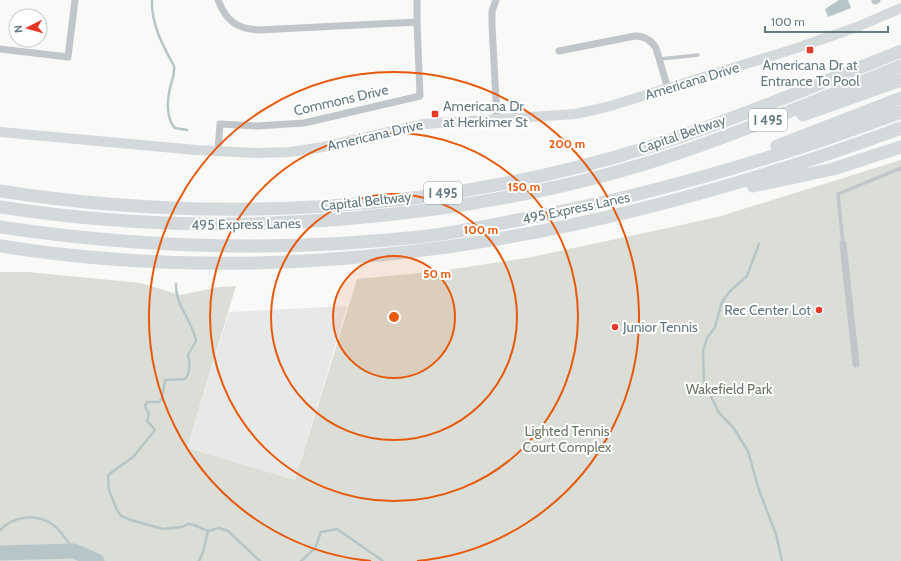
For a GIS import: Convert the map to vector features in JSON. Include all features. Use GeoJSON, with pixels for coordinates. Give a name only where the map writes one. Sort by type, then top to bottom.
{"type":"FeatureCollection","features":[{"type":"Feature","properties":{"kind":"highway","name":"Capital Beltway"},"geometry":{"type":"LineString","coordinates":[[0,191],[120,205],[194,210],[290,208],[438,194],[534,177],[649,147],[742,113],[901,51]]}},
{"type":"Feature","properties":{"kind":"highway","name":"495 Express Lanes"},"geometry":{"type":"LineString","coordinates":[[0,207],[85,218],[166,224],[235,225],[319,222],[398,214],[476,203],[541,191],[634,167],[684,151],[777,117],[901,66]]}},
{"type":"Feature","properties":{"kind":"highway"},"geometry":{"type":"LineString","coordinates":[[634,167],[689,153],[743,136],[901,80]]}},
{"type":"Feature","properties":{"kind":"highway"},"geometry":{"type":"LineString","coordinates":[[640,195],[781,145],[901,98]]}},
{"type":"Feature","properties":{"kind":"highway","name":"495 Express Lanes"},"geometry":{"type":"LineString","coordinates":[[0,227],[137,243],[226,246],[322,244],[420,237],[558,213],[640,195],[759,161],[901,112]]}},
{"type":"Feature","properties":{"kind":"highway"},"geometry":{"type":"LineString","coordinates":[[659,205],[800,163],[901,128]]}},
{"type":"Feature","properties":{"kind":"highway"},"geometry":{"type":"LineString","coordinates":[[0,246],[100,258],[199,264],[303,262],[398,254],[505,238],[833,169],[901,148]]}},
{"type":"Feature","properties":{"kind":"street"},"geometry":{"type":"LineString","coordinates":[[0,49],[68,57],[75,0]]}},
{"type":"Feature","properties":{"kind":"street"},"geometry":{"type":"LineString","coordinates":[[218,0],[223,12],[236,26],[248,30],[417,22]]}},
{"type":"Feature","properties":{"kind":"street","name":"Commons Drive"},"geometry":{"type":"LineString","coordinates":[[218,151],[220,124],[257,126],[304,123],[420,96],[417,0]]}},
{"type":"Feature","properties":{"kind":"street"},"geometry":{"type":"LineString","coordinates":[[494,1],[492,25],[497,120]]}},
{"type":"Feature","properties":{"kind":"street","name":"Americana Drive"},"geometry":{"type":"LineString","coordinates":[[0,132],[218,151],[290,152],[323,147],[424,124],[575,114],[607,107],[797,48],[857,27],[901,8]]}},
{"type":"Feature","properties":{"kind":"street"},"geometry":{"type":"LineString","coordinates":[[559,51],[639,36],[653,43],[660,59],[668,88]]}},
{"type":"Feature","properties":{"kind":"street"},"geometry":{"type":"LineString","coordinates":[[843,244],[856,364]]}},
{"type":"Feature","properties":{"kind":"lane"},"geometry":{"type":"LineString","coordinates":[[660,59],[698,55]]}},
{"type":"Feature","properties":{"kind":"lane"},"geometry":{"type":"LineString","coordinates":[[843,244],[838,194],[901,168]]}},
{"type":"Feature","properties":{"kind":"shaded area"},"geometry":{"type":"Polygon","coordinates":[[[839,0],[848,0],[851,8],[828,17],[825,9],[839,0]]]}},
{"type":"Feature","properties":{"kind":"shaded area"},"geometry":{"type":"Polygon","coordinates":[[[347,306],[295,480],[187,448],[229,312],[347,306]]]}},
{"type":"Feature","properties":{"kind":"green space","name":"Wakefield Park"},"geometry":{"type":"Polygon","coordinates":[[[901,160],[901,561],[0,561],[0,272],[28,272],[141,283],[180,295],[219,287],[236,286],[187,448],[295,480],[357,279],[441,271],[527,258],[663,229],[721,216],[901,160]]]}},
{"type":"Feature","properties":{"kind":"waterway"},"geometry":{"type":"LineString","coordinates":[[152,0],[153,18],[162,43],[174,66],[174,75],[168,98],[170,120],[175,128],[187,130]]}},
{"type":"Feature","properties":{"kind":"waterway"},"geometry":{"type":"LineString","coordinates":[[759,244],[747,276],[730,291],[722,302],[715,327],[707,338],[703,351],[704,382],[719,413],[733,427],[748,451],[759,490],[776,534],[782,561]]}},
{"type":"Feature","properties":{"kind":"waterway"},"geometry":{"type":"LineString","coordinates":[[176,284],[178,299],[191,326],[196,341],[188,355],[190,364],[189,370],[185,379],[165,380],[162,398],[159,402],[147,402],[145,406],[149,414],[147,421],[155,430],[133,457],[108,476],[109,490],[121,516],[163,529],[182,527],[188,524],[208,531]]}},
{"type":"Feature","properties":{"kind":"waterway"},"geometry":{"type":"LineString","coordinates":[[0,530],[18,519],[32,517],[39,518],[52,524],[58,529],[74,551]]}},
{"type":"Feature","properties":{"kind":"waterway"},"geometry":{"type":"LineString","coordinates":[[199,561],[203,552],[208,531],[219,528],[228,531],[260,561]]}},
{"type":"Feature","properties":{"kind":"waterway"},"geometry":{"type":"LineString","coordinates":[[301,561],[315,548],[321,532],[337,529],[383,561]]}},
{"type":"Feature","properties":{"kind":"waterway"},"geometry":{"type":"LineString","coordinates":[[0,553],[74,551],[97,561]]}},
{"type":"Feature","properties":{"kind":"place","name":"Americana Dr at Entrance To Pool"},"geometry":{"type":"Point","coordinates":[810,50]}},
{"type":"Feature","properties":{"kind":"place","name":"Americana Dr at Herkimer St"},"geometry":{"type":"Point","coordinates":[435,114]}},
{"type":"Feature","properties":{"kind":"place","name":"Rec Center Lot"},"geometry":{"type":"Point","coordinates":[819,310]}},
{"type":"Feature","properties":{"kind":"place","name":"Junior Tennis"},"geometry":{"type":"Point","coordinates":[615,327]}},
{"type":"Feature","properties":{"kind":"park label","name":"Lighted Tennis Court Complex"},"geometry":{"type":"Point","coordinates":[567,440]}}]}
